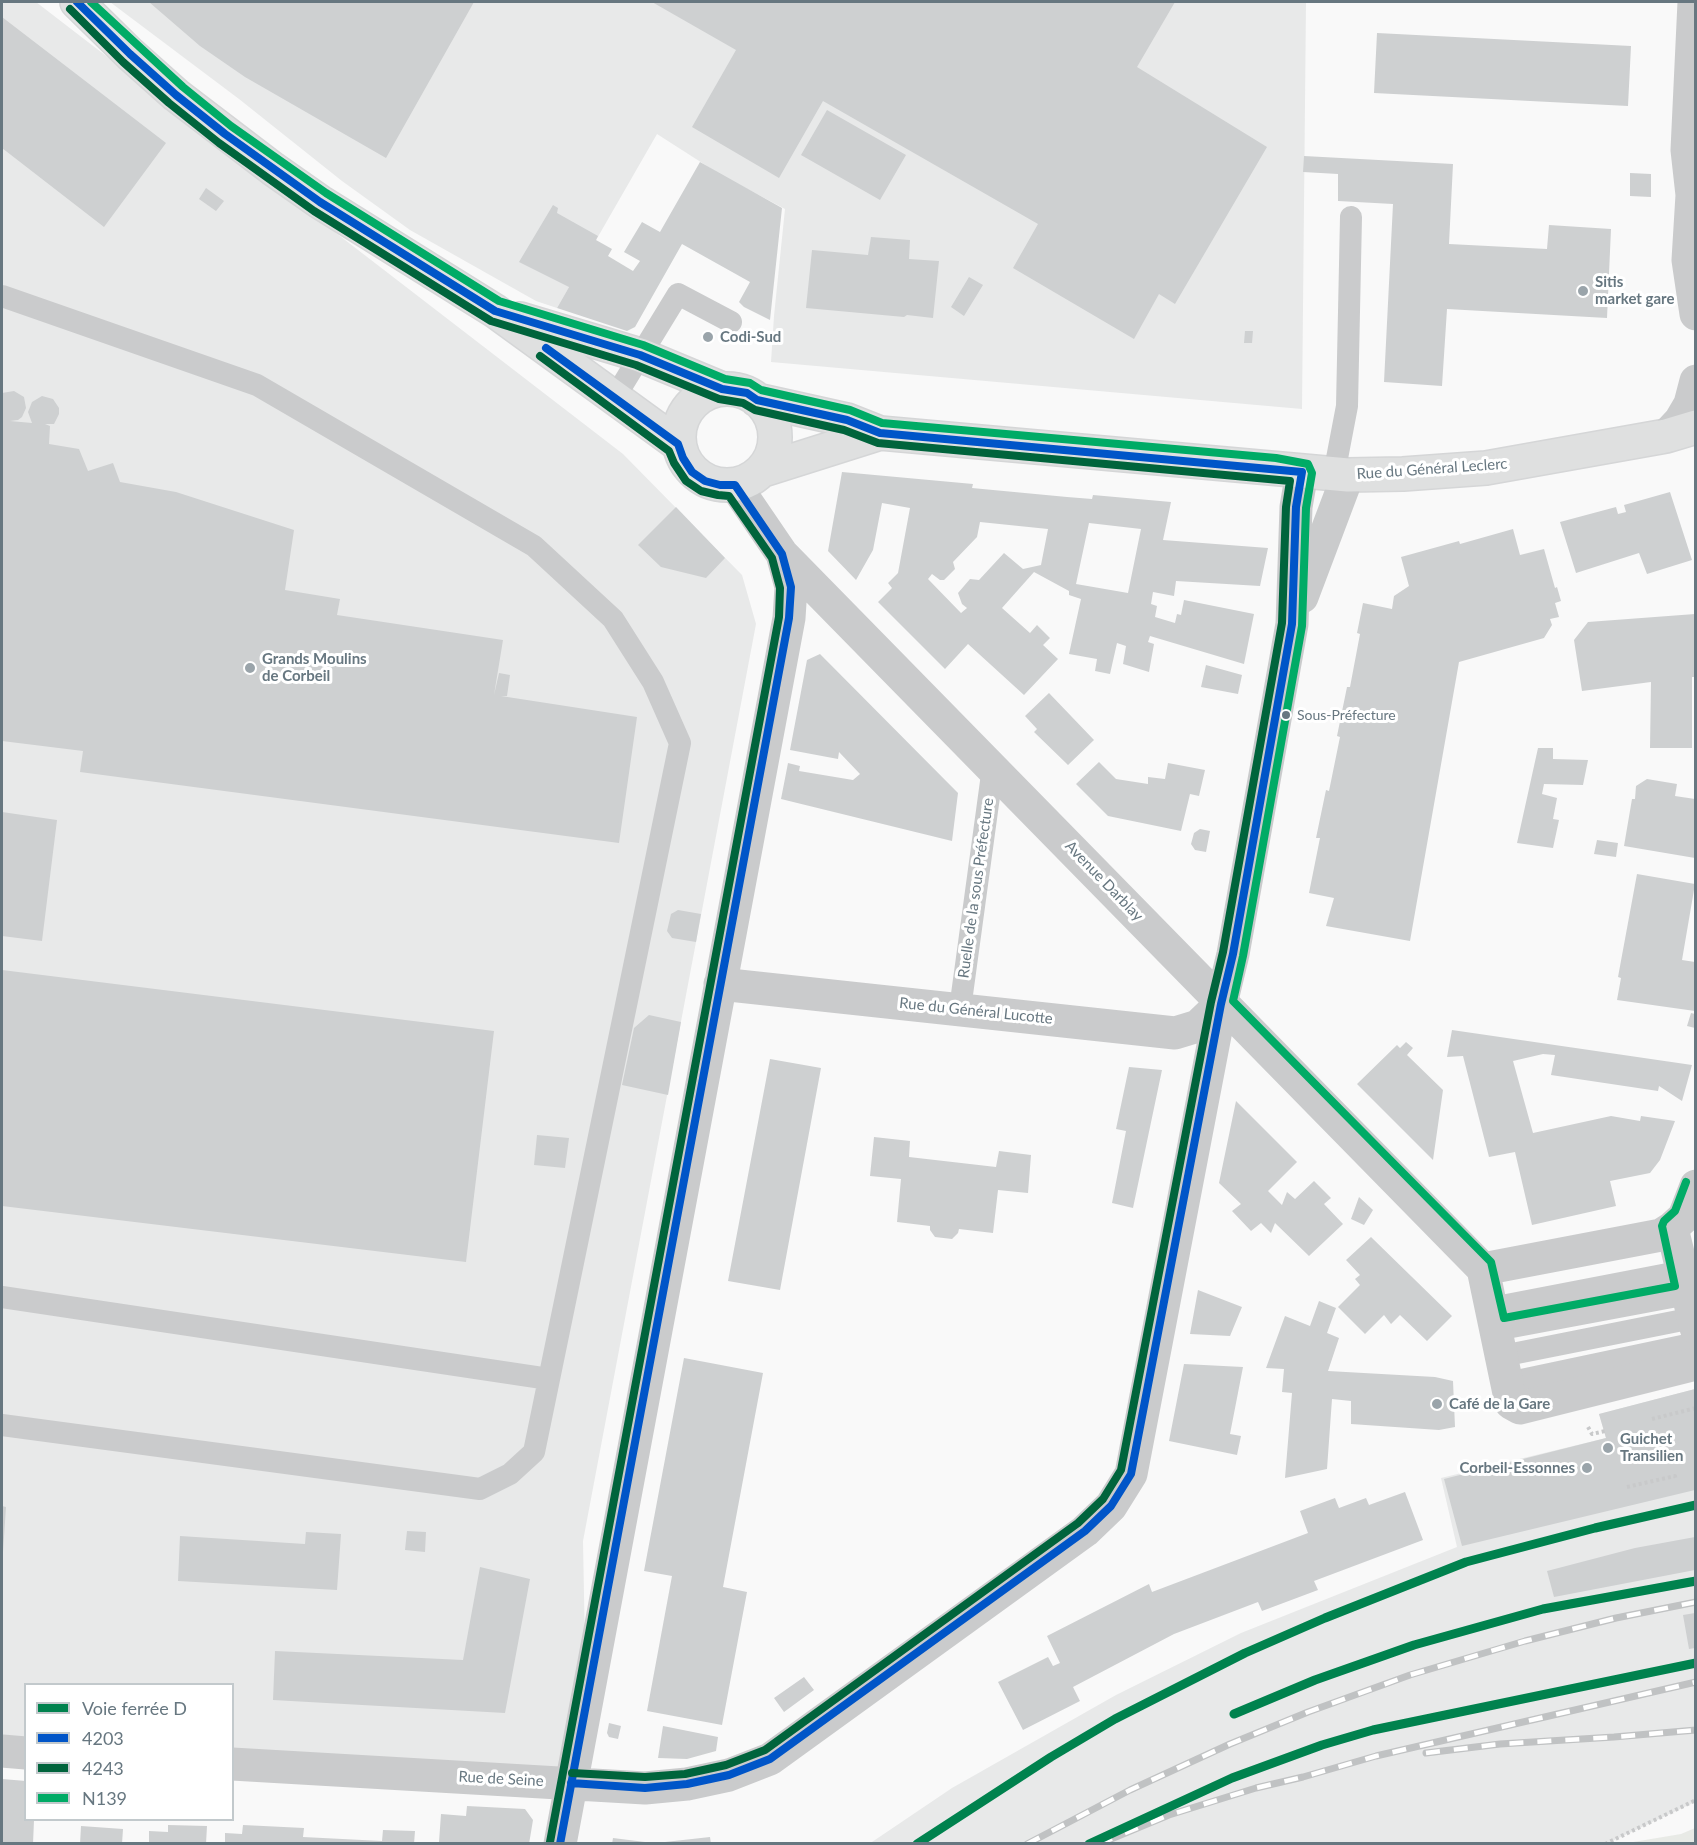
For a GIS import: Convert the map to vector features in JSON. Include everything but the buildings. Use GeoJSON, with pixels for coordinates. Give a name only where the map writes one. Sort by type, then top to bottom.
{"type":"FeatureCollection","features":[{"type":"Feature","properties":{"kind":"main road"},"geometry":{"type":"LineString","coordinates":[[77,2],[169,88],[235,141],[320,202],[495,311],[678,444]]}},
{"type":"Feature","properties":{"kind":"main road"},"geometry":{"type":"LineString","coordinates":[[495,311],[640,355],[722,389],[741,392],[757,400],[768,412],[774,426],[775,442],[771,456],[749,477],[720,485],[705,481],[692,472],[678,444],[679,428],[684,414],[694,401],[707,393],[722,389]]}},
{"type":"Feature","properties":{"kind":"main road","name":"Rue du Général Leclerc"},"geometry":{"type":"LineString","coordinates":[[757,400],[847,420],[880,433],[1341,474],[1403,474],[1486,468],[1681,431]]}},
{"type":"Feature","properties":{"kind":"main road","name":"Rue du Général Leclerc"},"geometry":{"type":"LineString","coordinates":[[749,477],[880,433]]}},
{"type":"Feature","properties":{"kind":"street"},"geometry":{"type":"LineString","coordinates":[[1694,2],[1687,150],[1694,202],[1688,260],[1695,314]]}},
{"type":"Feature","properties":{"kind":"street"},"geometry":{"type":"LineString","coordinates":[[1681,431],[1680,421],[1690,404],[1695,381]]}},
{"type":"Feature","properties":{"kind":"street","name":"Rue de Seine"},"geometry":{"type":"LineString","coordinates":[[1292,624],[1296,507],[1302,472]]}},
{"type":"Feature","properties":{"kind":"street","name":"Rue de Seine"},"geometry":{"type":"LineString","coordinates":[[234,1764],[645,1788],[687,1784],[729,1775],[770,1759],[1085,1531],[1111,1506],[1131,1474],[1221,1004],[1233,954],[1292,624],[1341,474]]}},
{"type":"Feature","properties":{"kind":"street","name":"Avenue Darblay"},"geometry":{"type":"LineString","coordinates":[[749,477],[782,554],[1483,1269]]}},
{"type":"Feature","properties":{"kind":"street"},"geometry":{"type":"LineString","coordinates":[[560,1844],[789,618],[792,586],[782,554]]}},
{"type":"Feature","properties":{"kind":"street","name":"Rue du Général Lucotte"},"geometry":{"type":"LineString","coordinates":[[720,984],[1175,1033],[1198,1026],[1221,1004]]}},
{"type":"Feature","properties":{"kind":"street"},"geometry":{"type":"LineString","coordinates":[[1659,1232],[1690,1327],[1568,1396],[1520,1408],[1511,1403],[1483,1269],[1659,1232],[1684,1217],[1695,1186]]}},
{"type":"Feature","properties":{"kind":"street"},"geometry":{"type":"LineString","coordinates":[[2,1751],[24,1753]]}},
{"type":"Feature","properties":{"kind":"lane"},"geometry":{"type":"LineString","coordinates":[[1341,474],[1347,406],[1351,218]]}},
{"type":"Feature","properties":{"kind":"lane"},"geometry":{"type":"LineString","coordinates":[[615,397],[678,294],[731,322]]}},
{"type":"Feature","properties":{"kind":"lane"},"geometry":{"type":"LineString","coordinates":[[2,296],[257,385],[534,546],[613,619],[653,682],[680,743],[534,1452],[510,1474],[480,1489],[2,1425]]}},
{"type":"Feature","properties":{"kind":"lane","name":"Ruelle de la sous Préfecture"},"geometry":{"type":"LineString","coordinates":[[960,1009],[993,767]]}},
{"type":"Feature","properties":{"kind":"lane"},"geometry":{"type":"LineString","coordinates":[[2,1297],[549,1379]]}},
{"type":"Feature","properties":{"kind":"lane"},"geometry":{"type":"LineString","coordinates":[[1499,1344],[1690,1327]]}},
{"type":"Feature","properties":{"kind":"lane"},"geometry":{"type":"LineString","coordinates":[[1499,1344],[1690,1327]]}},
{"type":"Feature","properties":{"kind":"path"},"geometry":{"type":"LineString","coordinates":[[1652,1419],[1695,1408]]}},
{"type":"Feature","properties":{"kind":"path"},"geometry":{"type":"LineString","coordinates":[[1627,1487],[1643,1481],[1675,1476],[1676,1480]]}},
{"type":"Feature","properties":{"kind":"path"},"geometry":{"type":"LineString","coordinates":[[1605,1844],[1695,1800]]}},
{"type":"Feature","properties":{"kind":"shaded area","name":"Grands Moulins de Corbeil"},"geometry":{"type":"Polygon","coordinates":[[[2,2],[36,2],[623,454],[742,575],[756,624],[583,1541],[586,1702],[571,1783],[234,1764],[234,1683],[24,1683],[24,1753],[2,1751],[2,2]]]}},
{"type":"Feature","properties":{"kind":"shaded area"},"geometry":{"type":"Polygon","coordinates":[[[110,2],[1306,2],[1302,409],[771,362],[785,209],[721,175],[657,134],[557,308],[536,301],[410,230],[342,181],[239,99],[110,2]]]}},
{"type":"Feature","properties":{"kind":"shaded area"},"geometry":{"type":"Polygon","coordinates":[[[1695,1389],[1695,1802],[1608,1843],[869,1844],[952,1788],[1116,1695],[1241,1633],[1457,1547],[1441,1478],[1606,1438],[1599,1414],[1695,1389]]]}},
{"type":"Feature","properties":{"kind":"shaded area"},"geometry":{"type":"Polygon","coordinates":[[[1695,1828],[1695,1843],[1627,1843],[1681,1834],[1695,1828]]]}},
{"type":"Feature","properties":{"kind":"railway"},"geometry":{"type":"LineString","coordinates":[[1027,1844],[1130,1790],[1230,1744],[1308,1712],[1410,1675],[1525,1641],[1616,1618],[1696,1602]]}},
{"type":"Feature","properties":{"kind":"railway"},"geometry":{"type":"LineString","coordinates":[[1099,1844],[1169,1815],[1256,1788],[1376,1756],[1696,1682]]}},
{"type":"Feature","properties":{"kind":"railway"},"geometry":{"type":"LineString","coordinates":[[1426,1753],[1500,1744],[1696,1730]]}},
{"type":"Feature","properties":{"kind":"rail line","name":"D"},"geometry":{"type":"LineString","coordinates":[[917,1844],[1051,1757],[1115,1719],[1245,1653],[1325,1618],[1466,1562],[1595,1528],[1696,1505]]}},
{"type":"Feature","properties":{"kind":"rail line","name":"D"},"geometry":{"type":"LineString","coordinates":[[1234,1714],[1315,1680],[1414,1645],[1543,1609],[1696,1581]]}},
{"type":"Feature","properties":{"kind":"rail line","name":"D"},"geometry":{"type":"LineString","coordinates":[[1089,1844],[1232,1778],[1322,1745],[1373,1730],[1696,1663]]}},
{"type":"Feature","properties":{"kind":"transit line","name":"4203"},"geometry":{"type":"LineString","coordinates":[[77,2],[130,54],[225,134],[320,202],[495,311],[640,355],[722,389],[747,393],[757,400],[847,420],[880,433],[1302,472],[1296,507],[1292,624],[1233,954],[1221,1004],[1131,1474],[1111,1506],[1085,1531],[770,1759],[729,1775],[687,1784],[645,1788],[571,1783]]}},
{"type":"Feature","properties":{"kind":"transit line","name":"N139"},"geometry":{"type":"LineString","coordinates":[[91,2],[183,87],[231,126],[326,193],[499,301],[643,345],[725,379],[750,383],[761,390],[850,410],[882,423],[1276,458],[1308,464],[1312,473],[1306,508],[1302,626],[1233,1001],[1491,1262],[1504,1318],[1675,1286],[1662,1226],[1675,1211],[1686,1182]]}},
{"type":"Feature","properties":{"kind":"transit line","name":"4243"},"geometry":{"type":"LineString","coordinates":[[70,9],[123,62],[219,143],[314,211],[491,321],[636,365],[719,399],[743,403],[755,410],[844,430],[878,443],[1290,481],[1286,507],[1282,623],[1223,952],[1211,1002],[1121,1470],[1103,1499],[1078,1523],[765,1750],[726,1765],[685,1774],[645,1777],[572,1773]]}},
{"type":"Feature","properties":{"kind":"transit line","name":"4203"},"geometry":{"type":"LineString","coordinates":[[546,348],[678,444],[692,472],[705,481],[720,485],[735,485],[782,554],[791,587],[789,618],[560,1844]]}},
{"type":"Feature","properties":{"kind":"transit line","name":"4243"},"geometry":{"type":"LineString","coordinates":[[540,356],[669,451],[686,481],[701,491],[729,496],[772,558],[780,588],[779,617],[550,1842]]}},
{"type":"Feature","properties":{"kind":"place","name":"Sitis market gare"},"geometry":{"type":"Point","coordinates":[1583,291]}},
{"type":"Feature","properties":{"kind":"place","name":"Codi-Sud"},"geometry":{"type":"Point","coordinates":[708,337]}},
{"type":"Feature","properties":{"kind":"place","name":"Grands Moulins de Corbeil"},"geometry":{"type":"Point","coordinates":[250,668]}},
{"type":"Feature","properties":{"kind":"place","name":"Sous-Préfecture"},"geometry":{"type":"Point","coordinates":[1286,715]}},
{"type":"Feature","properties":{"kind":"place","name":"Café de la Gare"},"geometry":{"type":"Point","coordinates":[1437,1404]}},
{"type":"Feature","properties":{"kind":"place","name":"Guichet Transilien"},"geometry":{"type":"Point","coordinates":[1608,1448]}},
{"type":"Feature","properties":{"kind":"place","name":"Corbeil-Essonnes"},"geometry":{"type":"Point","coordinates":[1587,1468]}}]}
